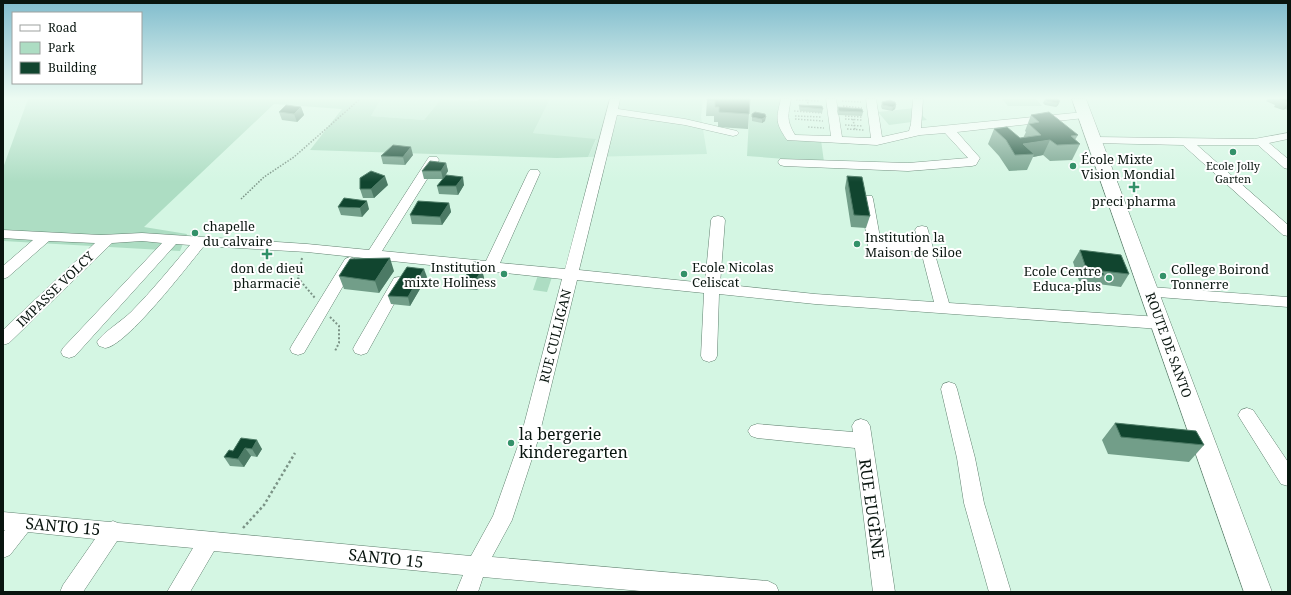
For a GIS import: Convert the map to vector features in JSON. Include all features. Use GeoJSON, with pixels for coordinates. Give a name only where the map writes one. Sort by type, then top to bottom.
{"type":"FeatureCollection","features":[{"type":"Feature","properties":{"kind":"main road","name":"ROUTE DE SANTO"},"geometry":{"type":"LineString","coordinates":[[1089,127],[1258,592]]}},
{"type":"Feature","properties":{"kind":"street","name":"RUE CULLIGAN"},"geometry":{"type":"LineString","coordinates":[[467,592],[476,566],[502,520],[529,440],[608,127]]}},
{"type":"Feature","properties":{"kind":"street"},"geometry":{"type":"LineString","coordinates":[[703,127],[733,134]]}},
{"type":"Feature","properties":{"kind":"street"},"geometry":{"type":"LineString","coordinates":[[784,127],[791,138],[812,127]]}},
{"type":"Feature","properties":{"kind":"street"},"geometry":{"type":"LineString","coordinates":[[899,127],[916,133],[962,127]]}},
{"type":"Feature","properties":{"kind":"street"},"geometry":{"type":"LineString","coordinates":[[916,127],[916,133]]}},
{"type":"Feature","properties":{"kind":"street"},"geometry":{"type":"LineString","coordinates":[[784,162],[908,167],[972,162],[974,158],[948,129]]}},
{"type":"Feature","properties":{"kind":"street"},"geometry":{"type":"LineString","coordinates":[[1094,140],[1186,142],[1260,141],[1288,136]]}},
{"type":"Feature","properties":{"kind":"street"},"geometry":{"type":"LineString","coordinates":[[1260,141],[1288,164]]}},
{"type":"Feature","properties":{"kind":"street"},"geometry":{"type":"LineString","coordinates":[[1186,142],[1288,232]]}},
{"type":"Feature","properties":{"kind":"street"},"geometry":{"type":"LineString","coordinates":[[372,254],[433,160]]}},
{"type":"Feature","properties":{"kind":"street"},"geometry":{"type":"LineString","coordinates":[[491,266],[534,173]]}},
{"type":"Feature","properties":{"kind":"street"},"geometry":{"type":"LineString","coordinates":[[867,199],[870,224],[876,247],[927,247]]}},
{"type":"Feature","properties":{"kind":"street"},"geometry":{"type":"LineString","coordinates":[[709,356],[712,288],[718,220]]}},
{"type":"Feature","properties":{"kind":"street"},"geometry":{"type":"LineString","coordinates":[[922,230],[943,307]]}},
{"type":"Feature","properties":{"kind":"street"},"geometry":{"type":"LineString","coordinates":[[3,234],[108,239],[142,237],[307,248],[815,299],[1160,323]]}},
{"type":"Feature","properties":{"kind":"street"},"geometry":{"type":"LineString","coordinates":[[3,274],[45,237]]}},
{"type":"Feature","properties":{"kind":"street","name":"IMPASSE VOLCY"},"geometry":{"type":"LineString","coordinates":[[3,339],[108,239]]}},
{"type":"Feature","properties":{"kind":"street"},"geometry":{"type":"LineString","coordinates":[[69,352],[173,239]]}},
{"type":"Feature","properties":{"kind":"street"},"geometry":{"type":"LineString","coordinates":[[104,342],[113,337],[145,307],[200,241]]}},
{"type":"Feature","properties":{"kind":"street"},"geometry":{"type":"LineString","coordinates":[[298,348],[319,302],[356,253]]}},
{"type":"Feature","properties":{"kind":"street"},"geometry":{"type":"LineString","coordinates":[[361,349],[412,258]]}},
{"type":"Feature","properties":{"kind":"street"},"geometry":{"type":"LineString","coordinates":[[1150,292],[1288,302]]}},
{"type":"Feature","properties":{"kind":"street"},"geometry":{"type":"LineString","coordinates":[[949,389],[966,458],[974,503],[1000,592]]}},
{"type":"Feature","properties":{"kind":"street"},"geometry":{"type":"LineString","coordinates":[[1247,415],[1288,478]]}},
{"type":"Feature","properties":{"kind":"street","name":"RUE EUGÈNE"},"geometry":{"type":"LineString","coordinates":[[757,432],[862,433],[884,592]]}},
{"type":"Feature","properties":{"kind":"street","name":"SANTO 15"},"geometry":{"type":"LineString","coordinates":[[3,521],[113,530],[476,566],[768,592]]}},
{"type":"Feature","properties":{"kind":"street"},"geometry":{"type":"LineString","coordinates":[[3,548],[24,523]]}},
{"type":"Feature","properties":{"kind":"street"},"geometry":{"type":"LineString","coordinates":[[71,592],[113,530]]}},
{"type":"Feature","properties":{"kind":"street"},"geometry":{"type":"LineString","coordinates":[[178,592],[210,540]]}},
{"type":"Feature","properties":{"kind":"path"},"geometry":{"type":"LineString","coordinates":[[241,199],[264,177],[294,157],[328,127]]}},
{"type":"Feature","properties":{"kind":"path"},"geometry":{"type":"LineString","coordinates":[[850,127],[855,130]]}},
{"type":"Feature","properties":{"kind":"path"},"geometry":{"type":"LineString","coordinates":[[854,127],[856,136]]}},
{"type":"Feature","properties":{"kind":"path"},"geometry":{"type":"LineString","coordinates":[[855,130],[860,127]]}},
{"type":"Feature","properties":{"kind":"path"},"geometry":{"type":"LineString","coordinates":[[307,248],[300,263],[298,278],[339,326],[339,342],[336,351]]}},
{"type":"Feature","properties":{"kind":"path"},"geometry":{"type":"LineString","coordinates":[[230,542],[264,505],[295,453]]}},
{"type":"Feature","properties":{"kind":"shaded area"},"geometry":{"type":"Polygon","coordinates":[[[536,127],[703,127],[707,154],[588,157],[596,140],[533,133],[536,127]]]}},
{"type":"Feature","properties":{"kind":"green space"},"geometry":{"type":"Polygon","coordinates":[[[18,127],[250,127],[144,227],[187,234],[180,251],[3,241],[3,168],[18,127]]]}},
{"type":"Feature","properties":{"kind":"green space"},"geometry":{"type":"Polygon","coordinates":[[[328,127],[536,127],[533,133],[596,139],[588,157],[557,158],[310,150],[328,127]]]}},
{"type":"Feature","properties":{"kind":"green space"},"geometry":{"type":"Polygon","coordinates":[[[749,127],[787,127],[789,139],[821,140],[824,162],[747,156],[749,127]]]}},
{"type":"Feature","properties":{"kind":"green space"},"geometry":{"type":"Polygon","coordinates":[[[538,275],[552,277],[547,292],[533,290],[538,275]]]}},
{"type":"Feature","properties":{"kind":"building"},"geometry":{"type":"Polygon","coordinates":[[[1007,127],[1020,138],[1041,135],[1032,127],[1068,127],[1078,135],[1071,136],[1080,144],[1057,145],[1050,140],[1023,144],[1034,154],[1015,155],[1006,140],[994,129],[1007,127]]]}},
{"type":"Feature","properties":{"kind":"building"},"geometry":{"type":"Polygon","coordinates":[[[393,145],[411,147],[403,157],[381,156],[393,145]]]}},
{"type":"Feature","properties":{"kind":"building"},"geometry":{"type":"Polygon","coordinates":[[[430,161],[446,163],[441,171],[422,171],[430,161]]]}},
{"type":"Feature","properties":{"kind":"building"},"geometry":{"type":"Polygon","coordinates":[[[371,171],[385,176],[371,189],[360,189],[360,178],[371,171]]]}},
{"type":"Feature","properties":{"kind":"building"},"geometry":{"type":"Polygon","coordinates":[[[446,175],[463,177],[456,186],[437,186],[446,175]]]}},
{"type":"Feature","properties":{"kind":"building"},"geometry":{"type":"Polygon","coordinates":[[[847,176],[862,177],[870,216],[854,215],[847,176]]]}},
{"type":"Feature","properties":{"kind":"building"},"geometry":{"type":"Polygon","coordinates":[[[344,198],[367,201],[360,208],[338,207],[344,198]]]}},
{"type":"Feature","properties":{"kind":"building"},"geometry":{"type":"Polygon","coordinates":[[[418,201],[449,203],[440,217],[410,215],[418,201]]]}},
{"type":"Feature","properties":{"kind":"building"},"geometry":{"type":"Polygon","coordinates":[[[1080,250],[1121,255],[1129,274],[1102,271],[1104,275],[1092,274],[1091,269],[1086,268],[1080,250]]]}},
{"type":"Feature","properties":{"kind":"building"},"geometry":{"type":"Polygon","coordinates":[[[390,258],[375,281],[339,276],[350,259],[390,258]]]}},
{"type":"Feature","properties":{"kind":"building"},"geometry":{"type":"Polygon","coordinates":[[[473,262],[478,262],[475,267],[482,270],[475,281],[464,280],[473,262]]]}},
{"type":"Feature","properties":{"kind":"building"},"geometry":{"type":"Polygon","coordinates":[[[407,267],[424,269],[408,297],[388,296],[407,267]]]}},
{"type":"Feature","properties":{"kind":"building"},"geometry":{"type":"Polygon","coordinates":[[[1115,423],[1196,431],[1204,445],[1121,437],[1115,423]]]}},
{"type":"Feature","properties":{"kind":"building"},"geometry":{"type":"Polygon","coordinates":[[[241,438],[257,440],[252,449],[245,448],[238,459],[224,457],[229,450],[233,451],[241,438]]]}},
{"type":"Feature","properties":{"kind":"place","name":"Ecole Jolly Garten"},"geometry":{"type":"Point","coordinates":[1233,152]}},
{"type":"Feature","properties":{"kind":"place","name":"École Mixte Vision Mondial"},"geometry":{"type":"Point","coordinates":[1073,166]}},
{"type":"Feature","properties":{"kind":"place","name":"preci pharma"},"geometry":{"type":"Point","coordinates":[1134,187]}},
{"type":"Feature","properties":{"kind":"place","name":"chapelle du calvaire"},"geometry":{"type":"Point","coordinates":[195,233]}},
{"type":"Feature","properties":{"kind":"place","name":"Institution la Maison de Siloe"},"geometry":{"type":"Point","coordinates":[857,244]}},
{"type":"Feature","properties":{"kind":"place","name":"don de dieu pharmacie"},"geometry":{"type":"Point","coordinates":[267,254]}},
{"type":"Feature","properties":{"kind":"place","name":"Institution mixte Holiness"},"geometry":{"type":"Point","coordinates":[504,274]}},
{"type":"Feature","properties":{"kind":"place","name":"Ecole Nicolas Celiscat"},"geometry":{"type":"Point","coordinates":[684,274]}},
{"type":"Feature","properties":{"kind":"place","name":"College Boirond Tonnerre"},"geometry":{"type":"Point","coordinates":[1163,276]}},
{"type":"Feature","properties":{"kind":"place","name":"Ecole Centre Educa-plus"},"geometry":{"type":"Point","coordinates":[1109,278]}},
{"type":"Feature","properties":{"kind":"place","name":"la bergerie kinderegarten"},"geometry":{"type":"Point","coordinates":[511,443]}}]}
